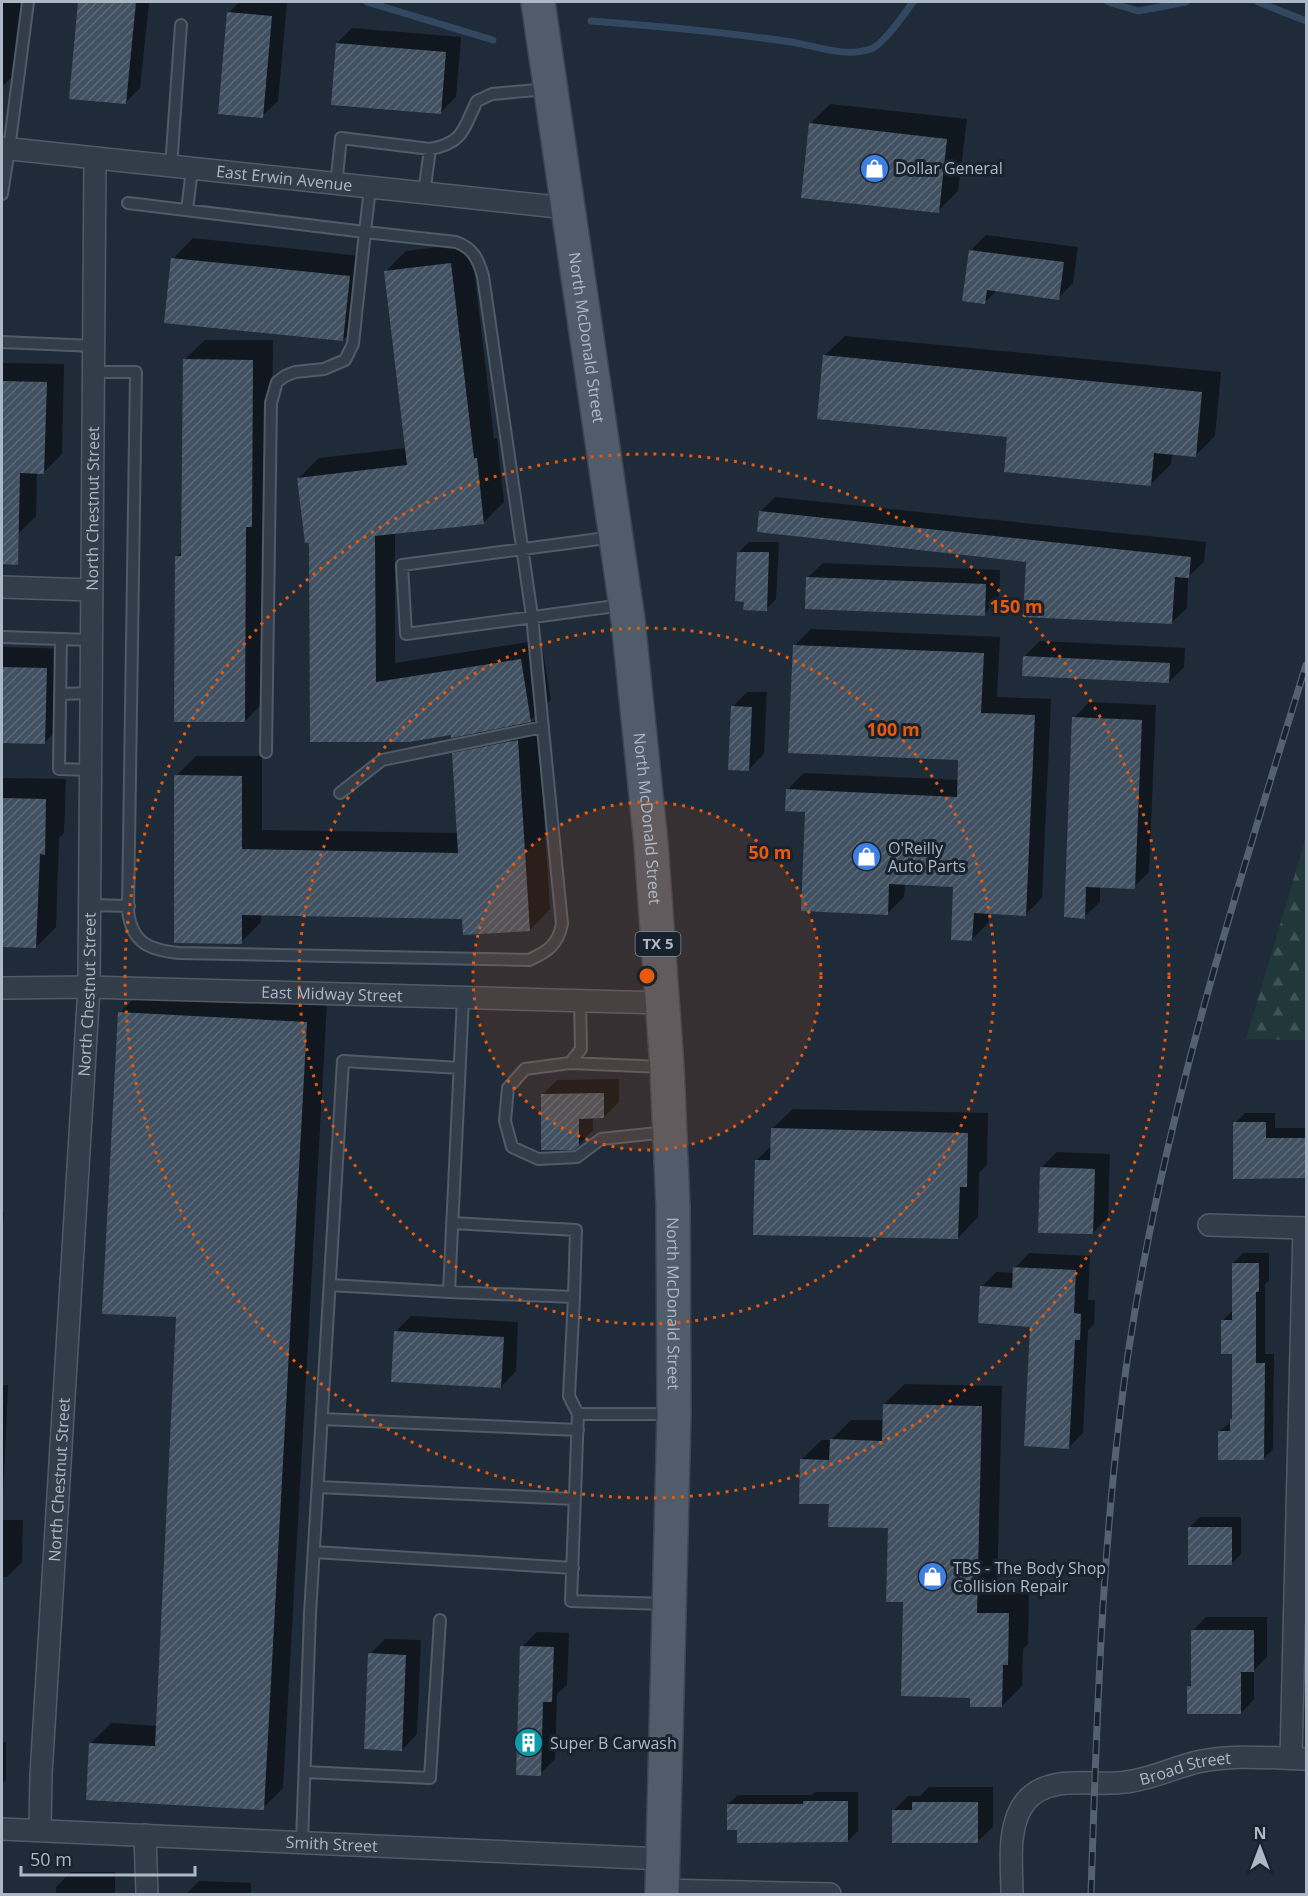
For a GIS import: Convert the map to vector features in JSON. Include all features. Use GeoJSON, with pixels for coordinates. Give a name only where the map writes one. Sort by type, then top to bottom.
{"type":"FeatureCollection","features":[{"type":"Feature","properties":{"kind":"main road","name":"North McDonald Street"},"geometry":{"type":"LineString","coordinates":[[538,2],[626,605],[651,844],[667,1067],[671,1132],[674,1414],[662,1881]]}},
{"type":"Feature","properties":{"kind":"street","name":"East Erwin Avenue"},"geometry":{"type":"LineString","coordinates":[[5,149],[567,208]]}},
{"type":"Feature","properties":{"kind":"street","name":"North Chestnut Street"},"geometry":{"type":"LineString","coordinates":[[40,1830],[41,1766],[89,987],[95,158]]}},
{"type":"Feature","properties":{"kind":"street"},"geometry":{"type":"LineString","coordinates":[[2,587],[92,590]]}},
{"type":"Feature","properties":{"kind":"street","name":"East Midway Street"},"geometry":{"type":"LineString","coordinates":[[2,988],[89,987],[662,1003]]}},
{"type":"Feature","properties":{"kind":"street"},"geometry":{"type":"LineString","coordinates":[[1209,1225],[1305,1228],[1299,1759]]}},
{"type":"Feature","properties":{"kind":"street","name":"Broad Street"},"geometry":{"type":"LineString","coordinates":[[1012,1894],[1014,1831],[1018,1814],[1028,1800],[1040,1790],[1054,1785],[1129,1782],[1220,1758],[1299,1759]]}},
{"type":"Feature","properties":{"kind":"street","name":"Smith Street"},"geometry":{"type":"LineString","coordinates":[[2,1829],[302,1842],[445,1851],[766,1894],[830,1894]]}},
{"type":"Feature","properties":{"kind":"street"},"geometry":{"type":"LineString","coordinates":[[145,1835],[147,1894]]}},
{"type":"Feature","properties":{"kind":"lane"},"geometry":{"type":"LineString","coordinates":[[2,194],[5,149],[28,2]]}},
{"type":"Feature","properties":{"kind":"lane"},"geometry":{"type":"LineString","coordinates":[[181,25],[182,168],[188,210]]}},
{"type":"Feature","properties":{"kind":"lane"},"geometry":{"type":"LineString","coordinates":[[336,185],[341,138],[430,150],[443,147],[460,136],[477,101],[492,94],[550,89]]}},
{"type":"Feature","properties":{"kind":"lane"},"geometry":{"type":"LineString","coordinates":[[424,194],[430,150]]}},
{"type":"Feature","properties":{"kind":"lane"},"geometry":{"type":"LineString","coordinates":[[266,752],[272,403],[277,382],[285,376],[295,372],[324,369],[345,360],[353,344],[370,188]]}},
{"type":"Feature","properties":{"kind":"lane"},"geometry":{"type":"LineString","coordinates":[[93,372],[136,372],[129,906],[130,924],[135,934],[149,947],[160,951],[515,961],[529,960],[550,950],[560,934],[562,924],[532,616],[483,276],[474,253],[467,246],[456,242],[128,203]]}},
{"type":"Feature","properties":{"kind":"lane"},"geometry":{"type":"LineString","coordinates":[[2,342],[94,346]]}},
{"type":"Feature","properties":{"kind":"lane"},"geometry":{"type":"LineString","coordinates":[[617,536],[402,565],[406,634],[626,605]]}},
{"type":"Feature","properties":{"kind":"lane"},"geometry":{"type":"LineString","coordinates":[[2,637],[92,640]]}},
{"type":"Feature","properties":{"kind":"lane"},"geometry":{"type":"LineString","coordinates":[[61,639],[59,769],[90,770]]}},
{"type":"Feature","properties":{"kind":"lane"},"geometry":{"type":"LineString","coordinates":[[60,694],[91,693]]}},
{"type":"Feature","properties":{"kind":"lane"},"geometry":{"type":"LineString","coordinates":[[340,793],[382,760],[543,727]]}},
{"type":"Feature","properties":{"kind":"lane"},"geometry":{"type":"LineString","coordinates":[[88,905],[129,906]]}},
{"type":"Feature","properties":{"kind":"lane"},"geometry":{"type":"LineString","coordinates":[[449,1292],[463,999]]}},
{"type":"Feature","properties":{"kind":"lane"},"geometry":{"type":"LineString","coordinates":[[570,1063],[581,1049],[580,1001]]}},
{"type":"Feature","properties":{"kind":"lane"},"geometry":{"type":"LineString","coordinates":[[302,1842],[314,1552],[343,1061],[459,1068]]}},
{"type":"Feature","properties":{"kind":"lane"},"geometry":{"type":"LineString","coordinates":[[667,1067],[570,1063],[525,1070],[508,1088],[505,1121],[512,1147],[538,1159],[577,1157],[601,1139],[671,1132]]}},
{"type":"Feature","properties":{"kind":"lane"},"geometry":{"type":"LineString","coordinates":[[452,1223],[576,1230],[569,1396],[578,1414],[571,1601],[669,1604]]}},
{"type":"Feature","properties":{"kind":"lane"},"geometry":{"type":"LineString","coordinates":[[330,1285],[574,1297]]}},
{"type":"Feature","properties":{"kind":"lane"},"geometry":{"type":"LineString","coordinates":[[578,1414],[674,1414]]}},
{"type":"Feature","properties":{"kind":"lane"},"geometry":{"type":"LineString","coordinates":[[322,1419],[578,1430]]}},
{"type":"Feature","properties":{"kind":"lane"},"geometry":{"type":"LineString","coordinates":[[318,1487],[575,1499]]}},
{"type":"Feature","properties":{"kind":"lane"},"geometry":{"type":"LineString","coordinates":[[314,1552],[573,1568]]}},
{"type":"Feature","properties":{"kind":"lane"},"geometry":{"type":"LineString","coordinates":[[304,1772],[430,1778],[440,1620]]}},
{"type":"Feature","properties":{"kind":"green space"},"geometry":{"type":"Polygon","coordinates":[[[1306,837],[1306,1040],[1246,1039],[1306,837]]]}},
{"type":"Feature","properties":{"kind":"building"},"geometry":{"type":"Polygon","coordinates":[[[78,2],[136,2],[126,104],[69,99],[78,2]]]}},
{"type":"Feature","properties":{"kind":"building"},"geometry":{"type":"Polygon","coordinates":[[[227,12],[272,16],[263,118],[218,114],[227,12]]]}},
{"type":"Feature","properties":{"kind":"building"},"geometry":{"type":"Polygon","coordinates":[[[336,43],[446,52],[441,114],[331,105],[336,43]]]}},
{"type":"Feature","properties":{"kind":"building","name":"Dollar General"},"geometry":{"type":"Polygon","coordinates":[[[809,123],[947,139],[939,213],[801,198],[809,123]]]}},
{"type":"Feature","properties":{"kind":"building"},"geometry":{"type":"Polygon","coordinates":[[[969,250],[1064,262],[1059,300],[987,290],[985,304],[962,301],[969,250]]]}},
{"type":"Feature","properties":{"kind":"building"},"geometry":{"type":"Polygon","coordinates":[[[171,258],[350,276],[343,341],[164,323],[171,258]]]}},
{"type":"Feature","properties":{"kind":"building"},"geometry":{"type":"Polygon","coordinates":[[[451,263],[484,524],[375,536],[376,682],[521,659],[531,722],[451,738],[451,735],[409,742],[310,742],[309,543],[305,543],[297,478],[407,465],[384,271],[451,263]]]}},
{"type":"Feature","properties":{"kind":"building"},"geometry":{"type":"Polygon","coordinates":[[[823,355],[1202,392],[1196,457],[1154,453],[1151,486],[1004,472],[1007,437],[817,419],[823,355]]]}},
{"type":"Feature","properties":{"kind":"building"},"geometry":{"type":"Polygon","coordinates":[[[183,359],[253,360],[252,527],[246,527],[245,722],[174,722],[175,556],[181,556],[183,359]]]}},
{"type":"Feature","properties":{"kind":"building"},"geometry":{"type":"Polygon","coordinates":[[[2,381],[47,382],[44,474],[20,473],[18,565],[2,564],[2,381]]]}},
{"type":"Feature","properties":{"kind":"building"},"geometry":{"type":"Polygon","coordinates":[[[759,511],[1191,557],[1189,578],[1175,577],[1172,624],[1023,617],[1026,562],[757,532],[759,511]]]}},
{"type":"Feature","properties":{"kind":"building"},"geometry":{"type":"Polygon","coordinates":[[[737,552],[769,552],[767,611],[743,610],[744,602],[735,601],[737,552]]]}},
{"type":"Feature","properties":{"kind":"building"},"geometry":{"type":"Polygon","coordinates":[[[806,577],[986,584],[985,616],[805,609],[806,577]]]}},
{"type":"Feature","properties":{"kind":"building"},"geometry":{"type":"Polygon","coordinates":[[[793,645],[984,653],[981,713],[1035,715],[1026,916],[974,913],[972,941],[951,940],[953,887],[889,884],[888,915],[801,911],[805,812],[785,811],[786,789],[957,797],[958,760],[788,753],[793,645]]]}},
{"type":"Feature","properties":{"kind":"building"},"geometry":{"type":"Polygon","coordinates":[[[1023,656],[1170,663],[1169,683],[1022,676],[1023,656]]]}},
{"type":"Feature","properties":{"kind":"building"},"geometry":{"type":"Polygon","coordinates":[[[2,667],[47,668],[45,744],[2,743],[2,667]]]}},
{"type":"Feature","properties":{"kind":"building"},"geometry":{"type":"Polygon","coordinates":[[[731,706],[752,707],[749,771],[728,770],[731,706]]]}},
{"type":"Feature","properties":{"kind":"building"},"geometry":{"type":"Polygon","coordinates":[[[1072,717],[1142,720],[1135,889],[1086,887],[1085,919],[1064,917],[1072,717]]]}},
{"type":"Feature","properties":{"kind":"building"},"geometry":{"type":"Polygon","coordinates":[[[518,740],[530,931],[463,935],[462,919],[242,915],[242,944],[174,943],[174,775],[242,776],[242,849],[458,853],[452,753],[518,740]]]}},
{"type":"Feature","properties":{"kind":"building"},"geometry":{"type":"Polygon","coordinates":[[[2,798],[46,799],[45,855],[40,854],[36,948],[2,947],[2,798]]]}},
{"type":"Feature","properties":{"kind":"building"},"geometry":{"type":"Polygon","coordinates":[[[118,1012],[307,1022],[264,1810],[86,1800],[89,1743],[155,1746],[176,1317],[102,1314],[118,1012]]]}},
{"type":"Feature","properties":{"kind":"building"},"geometry":{"type":"Polygon","coordinates":[[[604,1093],[604,1118],[579,1119],[579,1146],[574,1150],[541,1150],[541,1094],[604,1093]]]}},
{"type":"Feature","properties":{"kind":"building"},"geometry":{"type":"Polygon","coordinates":[[[1233,1122],[1266,1122],[1266,1138],[1306,1138],[1306,1178],[1233,1179],[1233,1122]]]}},
{"type":"Feature","properties":{"kind":"building"},"geometry":{"type":"Polygon","coordinates":[[[771,1128],[968,1133],[967,1187],[960,1187],[958,1239],[753,1235],[755,1160],[770,1160],[771,1128]]]}},
{"type":"Feature","properties":{"kind":"building"},"geometry":{"type":"Polygon","coordinates":[[[1040,1167],[1095,1169],[1093,1234],[1038,1233],[1040,1167]]]}},
{"type":"Feature","properties":{"kind":"building"},"geometry":{"type":"Polygon","coordinates":[[[1232,1263],[1259,1263],[1259,1292],[1256,1292],[1256,1363],[1265,1363],[1264,1460],[1218,1460],[1218,1431],[1230,1431],[1230,1419],[1232,1419],[1232,1354],[1221,1354],[1221,1320],[1232,1320],[1232,1263]]]}},
{"type":"Feature","properties":{"kind":"building"},"geometry":{"type":"Polygon","coordinates":[[[1013,1267],[1076,1270],[1074,1313],[1081,1314],[1080,1340],[1075,1340],[1069,1449],[1024,1446],[1030,1327],[978,1323],[980,1286],[1012,1288],[1013,1267]]]}},
{"type":"Feature","properties":{"kind":"building"},"geometry":{"type":"Polygon","coordinates":[[[394,1331],[504,1337],[501,1388],[391,1382],[394,1331]]]}},
{"type":"Feature","properties":{"kind":"building","name":"TBS - The Body Shop Collision Repair"},"geometry":{"type":"Polygon","coordinates":[[[883,1404],[982,1406],[977,1613],[1009,1613],[1008,1665],[1003,1665],[1002,1707],[970,1707],[970,1698],[901,1696],[903,1602],[886,1602],[888,1528],[828,1527],[829,1504],[799,1504],[800,1459],[829,1460],[830,1439],[882,1441],[883,1404]]]}},
{"type":"Feature","properties":{"kind":"building"},"geometry":{"type":"Polygon","coordinates":[[[1188,1527],[1232,1527],[1232,1565],[1188,1565],[1188,1527]]]}},
{"type":"Feature","properties":{"kind":"building"},"geometry":{"type":"Polygon","coordinates":[[[1191,1630],[1254,1630],[1254,1672],[1241,1672],[1241,1714],[1187,1714],[1187,1686],[1191,1686],[1191,1630]]]}},
{"type":"Feature","properties":{"kind":"building","name":"Super B Carwash"},"geometry":{"type":"Polygon","coordinates":[[[520,1646],[554,1647],[552,1702],[543,1702],[541,1776],[516,1775],[520,1646]]]}},
{"type":"Feature","properties":{"kind":"building"},"geometry":{"type":"Polygon","coordinates":[[[368,1653],[406,1655],[402,1751],[364,1749],[368,1653]]]}},
{"type":"Feature","properties":{"kind":"building"},"geometry":{"type":"Polygon","coordinates":[[[803,1801],[848,1801],[848,1842],[737,1843],[737,1830],[727,1830],[727,1804],[803,1804],[803,1801]]]}},
{"type":"Feature","properties":{"kind":"building"},"geometry":{"type":"Polygon","coordinates":[[[912,1802],[978,1802],[978,1843],[892,1843],[892,1810],[912,1810],[912,1802]]]}},
{"type":"Feature","properties":{"kind":"waterway"},"geometry":{"type":"LineString","coordinates":[[367,2],[493,40]]}},
{"type":"Feature","properties":{"kind":"waterway"},"geometry":{"type":"LineString","coordinates":[[591,21],[741,35],[851,52],[876,46],[894,28],[913,2]]}},
{"type":"Feature","properties":{"kind":"waterway"},"geometry":{"type":"LineString","coordinates":[[1108,2],[1138,11],[1186,2]]}},
{"type":"Feature","properties":{"kind":"waterway"},"geometry":{"type":"LineString","coordinates":[[1258,2],[1306,21]]}},
{"type":"Feature","properties":{"kind":"railway"},"geometry":{"type":"LineString","coordinates":[[1091,1894],[1107,1552],[1120,1416],[1144,1260],[1182,1088],[1205,1003],[1306,665]]}},
{"type":"Feature","properties":{"kind":"place","name":"Dollar General"},"geometry":{"type":"Point","coordinates":[874,168]}},
{"type":"Feature","properties":{"kind":"place","name":"O'Reilly Auto Parts"},"geometry":{"type":"Point","coordinates":[867,857]}},
{"type":"Feature","properties":{"kind":"place","name":"TBS - The Body Shop Collision Repair"},"geometry":{"type":"Point","coordinates":[932,1577]}},
{"type":"Feature","properties":{"kind":"place","name":"Super B Carwash"},"geometry":{"type":"Point","coordinates":[529,1743]}}]}
